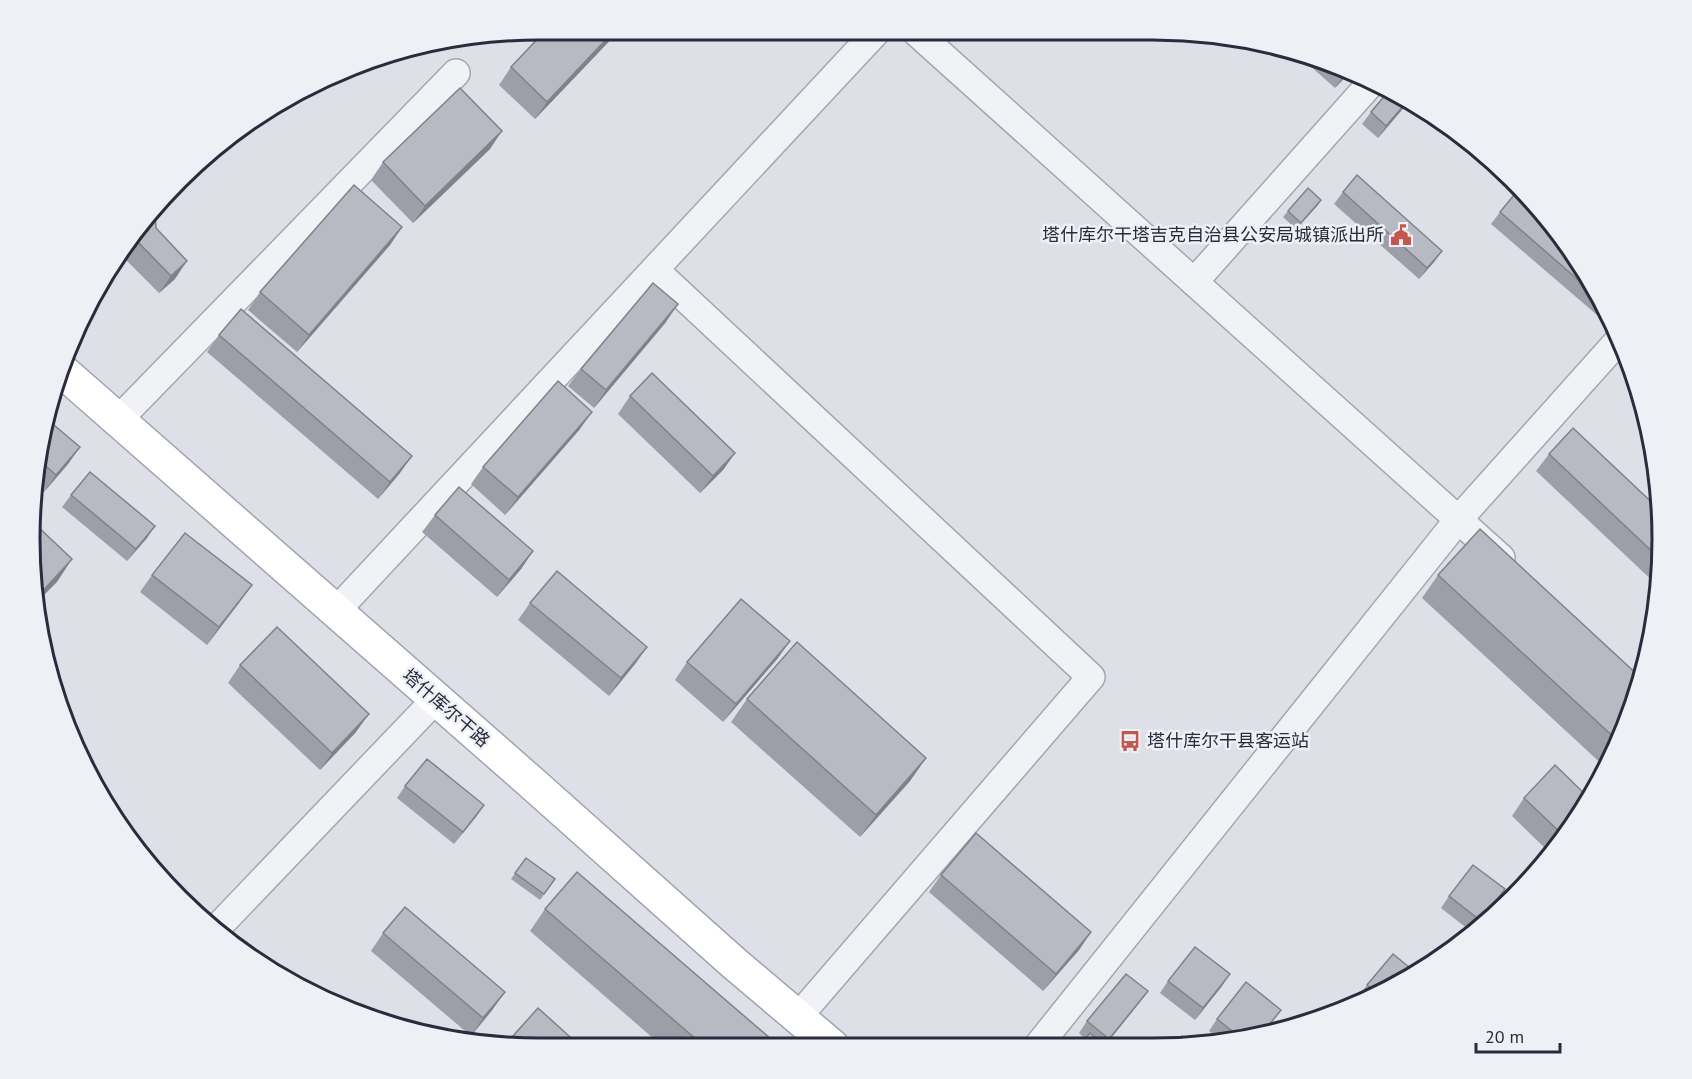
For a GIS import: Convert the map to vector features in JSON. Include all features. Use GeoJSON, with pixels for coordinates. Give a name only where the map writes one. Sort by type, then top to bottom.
{"type":"FeatureCollection","features":[{"type":"Feature","properties":{"kind":"main road","name":"塔什库尔干路"},"geometry":{"type":"LineString","coordinates":[[68,376],[822,1038]]}},
{"type":"Feature","properties":{"kind":"street"},"geometry":{"type":"LineString","coordinates":[[336,611],[869,40]]}},
{"type":"Feature","properties":{"kind":"street"},"geometry":{"type":"LineString","coordinates":[[925,40],[1518,574]]}},
{"type":"Feature","properties":{"kind":"street"},"geometry":{"type":"LineString","coordinates":[[118,420],[456,73]]}},
{"type":"Feature","properties":{"kind":"street"},"geometry":{"type":"LineString","coordinates":[[1194,282],[1366,89]]}},
{"type":"Feature","properties":{"kind":"street"},"geometry":{"type":"LineString","coordinates":[[655,270],[1090,677],[797,1018]]}},
{"type":"Feature","properties":{"kind":"street"},"geometry":{"type":"LineString","coordinates":[[1044,1038],[1458,520],[1613,347]]}},
{"type":"Feature","properties":{"kind":"street"},"geometry":{"type":"LineString","coordinates":[[221,924],[435,700]]}},
{"type":"Feature","properties":{"kind":"building"},"geometry":{"type":"Polygon","coordinates":[[[536,40],[606,40],[547,102],[511,67],[536,40]]]}},
{"type":"Feature","properties":{"kind":"building"},"geometry":{"type":"Polygon","coordinates":[[[460,88],[502,131],[425,206],[383,162],[460,88]]]}},
{"type":"Feature","properties":{"kind":"building"},"geometry":{"type":"Polygon","coordinates":[[[1383,97],[1402,107],[1386,126],[1371,112],[1383,97]]]}},
{"type":"Feature","properties":{"kind":"building"},"geometry":{"type":"Polygon","coordinates":[[[1357,175],[1442,251],[1427,268],[1343,192],[1357,175]]]}},
{"type":"Feature","properties":{"kind":"building"},"geometry":{"type":"Polygon","coordinates":[[[354,185],[402,227],[309,335],[260,292],[354,185]]]}},
{"type":"Feature","properties":{"kind":"building"},"geometry":{"type":"Polygon","coordinates":[[[1308,188],[1321,200],[1301,223],[1288,211],[1308,188]]]}},
{"type":"Feature","properties":{"kind":"building"},"geometry":{"type":"Polygon","coordinates":[[[1514,196],[1548,236],[1579,281],[1500,212],[1514,196]]]}},
{"type":"Feature","properties":{"kind":"building"},"geometry":{"type":"Polygon","coordinates":[[[156,221],[156,228],[187,261],[171,276],[139,243],[156,221]]]}},
{"type":"Feature","properties":{"kind":"building"},"geometry":{"type":"Polygon","coordinates":[[[653,283],[678,304],[606,390],[581,369],[653,283]]]}},
{"type":"Feature","properties":{"kind":"building"},"geometry":{"type":"Polygon","coordinates":[[[241,309],[412,456],[390,482],[219,335],[241,309]]]}},
{"type":"Feature","properties":{"kind":"building"},"geometry":{"type":"Polygon","coordinates":[[[652,373],[735,453],[713,476],[630,396],[652,373]]]}},
{"type":"Feature","properties":{"kind":"building"},"geometry":{"type":"Polygon","coordinates":[[[558,381],[592,412],[518,497],[483,467],[558,381]]]}},
{"type":"Feature","properties":{"kind":"building"},"geometry":{"type":"Polygon","coordinates":[[[54,425],[80,447],[56,475],[46,466],[54,425]]]}},
{"type":"Feature","properties":{"kind":"building"},"geometry":{"type":"Polygon","coordinates":[[[1573,428],[1649,500],[1651,551],[1549,454],[1573,428]]]}},
{"type":"Feature","properties":{"kind":"building"},"geometry":{"type":"Polygon","coordinates":[[[90,472],[155,526],[136,549],[71,495],[90,472]]]}},
{"type":"Feature","properties":{"kind":"building"},"geometry":{"type":"Polygon","coordinates":[[[459,487],[533,551],[509,580],[435,515],[459,487]]]}},
{"type":"Feature","properties":{"kind":"building"},"geometry":{"type":"Polygon","coordinates":[[[41,529],[72,559],[44,590],[41,529]]]}},
{"type":"Feature","properties":{"kind":"building"},"geometry":{"type":"Polygon","coordinates":[[[1480,529],[1633,671],[1612,735],[1438,575],[1480,529]]]}},
{"type":"Feature","properties":{"kind":"building"},"geometry":{"type":"Polygon","coordinates":[[[185,533],[252,585],[219,627],[152,575],[185,533]]]}},
{"type":"Feature","properties":{"kind":"building"},"geometry":{"type":"Polygon","coordinates":[[[557,571],[647,647],[621,678],[530,603],[557,571]]]}},
{"type":"Feature","properties":{"kind":"building"},"geometry":{"type":"Polygon","coordinates":[[[741,599],[790,641],[736,704],[687,662],[741,599]]]}},
{"type":"Feature","properties":{"kind":"building"},"geometry":{"type":"Polygon","coordinates":[[[277,627],[369,714],[332,753],[240,665],[277,627]]]}},
{"type":"Feature","properties":{"kind":"building"},"geometry":{"type":"Polygon","coordinates":[[[797,642],[926,758],[876,815],[747,699],[797,642]]]}},
{"type":"Feature","properties":{"kind":"building"},"geometry":{"type":"Polygon","coordinates":[[[427,759],[484,805],[463,832],[405,786],[427,759]]]}},
{"type":"Feature","properties":{"kind":"building"},"geometry":{"type":"Polygon","coordinates":[[[1555,765],[1583,792],[1558,830],[1524,798],[1555,765]]]}},
{"type":"Feature","properties":{"kind":"building"},"geometry":{"type":"Polygon","coordinates":[[[976,833],[1091,932],[1056,974],[941,875],[976,833]]]}},
{"type":"Feature","properties":{"kind":"building"},"geometry":{"type":"Polygon","coordinates":[[[526,858],[555,879],[544,894],[515,873],[526,858]]]}},
{"type":"Feature","properties":{"kind":"building"},"geometry":{"type":"Polygon","coordinates":[[[1473,865],[1505,889],[1478,918],[1449,896],[1473,865]]]}},
{"type":"Feature","properties":{"kind":"building"},"geometry":{"type":"Polygon","coordinates":[[[577,872],[770,1038],[695,1038],[545,909],[577,872]]]}},
{"type":"Feature","properties":{"kind":"building"},"geometry":{"type":"Polygon","coordinates":[[[405,907],[505,992],[483,1018],[383,933],[405,907]]]}},
{"type":"Feature","properties":{"kind":"building"},"geometry":{"type":"Polygon","coordinates":[[[1195,947],[1230,974],[1203,1008],[1168,981],[1195,947]]]}},
{"type":"Feature","properties":{"kind":"building"},"geometry":{"type":"Polygon","coordinates":[[[1393,954],[1409,967],[1371,988],[1367,985],[1393,954]]]}},
{"type":"Feature","properties":{"kind":"building"},"geometry":{"type":"Polygon","coordinates":[[[1126,974],[1148,991],[1110,1038],[1087,1021],[1126,974]]]}},
{"type":"Feature","properties":{"kind":"building"},"geometry":{"type":"Polygon","coordinates":[[[1246,982],[1281,1010],[1270,1024],[1233,1032],[1217,1019],[1246,982]]]}},
{"type":"Feature","properties":{"kind":"building"},"geometry":{"type":"Polygon","coordinates":[[[538,1008],[571,1038],[514,1037],[513,1036],[538,1008]]]}},
{"type":"Feature","properties":{"kind":"building"},"geometry":{"type":"Polygon","coordinates":[[[1090,1033],[1096,1038],[1086,1038],[1090,1033]]]}},
{"type":"Feature","properties":{"kind":"place","name":"塔什库尔干塔吉克自治县公安局城镇派出所"},"geometry":{"type":"Point","coordinates":[1401,235]}},
{"type":"Feature","properties":{"kind":"place","name":"塔什库尔干县客运站"},"geometry":{"type":"Point","coordinates":[1130,741]}}]}
